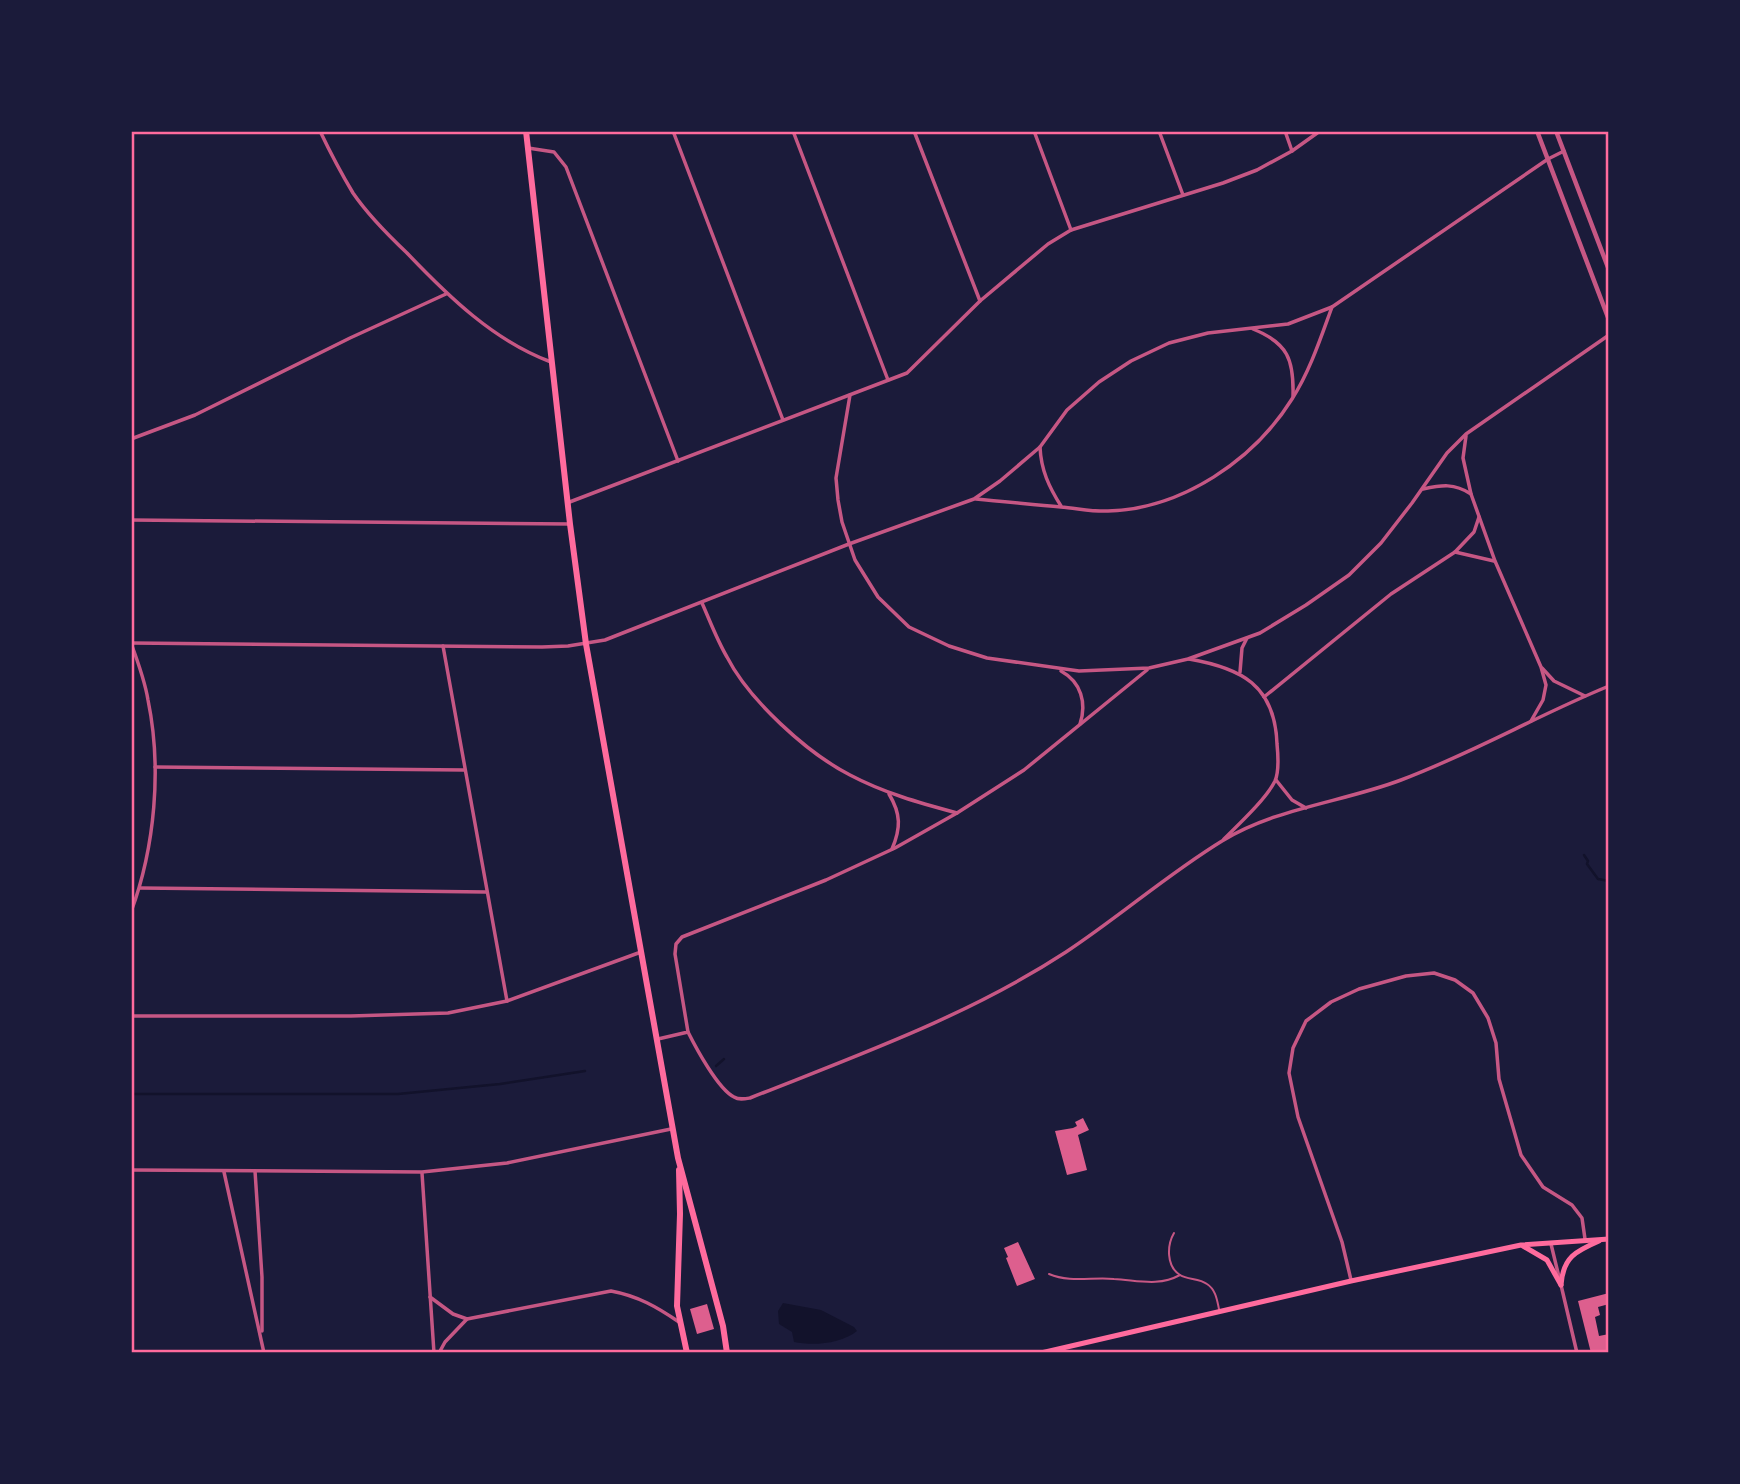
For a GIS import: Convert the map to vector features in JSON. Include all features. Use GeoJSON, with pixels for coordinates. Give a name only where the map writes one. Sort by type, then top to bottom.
{"type":"FeatureCollection","features":[{"type":"Feature","properties":{"kind":"main road"},"geometry":{"type":"LineString","coordinates":[[526,131],[567,503],[586,644],[678,1158],[730,1353]]}},
{"type":"Feature","properties":{"kind":"main road"},"geometry":{"type":"LineString","coordinates":[[678,1158],[680,1214],[677,1288],[680,1322],[687,1353]]}},
{"type":"Feature","properties":{"kind":"main road"},"geometry":{"type":"LineString","coordinates":[[1041,1353],[1351,1281],[1521,1245],[1606,1239]]}},
{"type":"Feature","properties":{"kind":"main road"},"geometry":{"type":"LineString","coordinates":[[1561,1285],[1564,1266],[1569,1259],[1579,1250],[1606,1239]]}},
{"type":"Feature","properties":{"kind":"main road"},"geometry":{"type":"LineString","coordinates":[[1521,1245],[1547,1260],[1561,1285]]}},
{"type":"Feature","properties":{"kind":"street"},"geometry":{"type":"LineString","coordinates":[[320,131],[329,152],[355,195],[389,236],[446,293],[513,345],[551,362]]}},
{"type":"Feature","properties":{"kind":"street"},"geometry":{"type":"LineString","coordinates":[[673,131],[783,421]]}},
{"type":"Feature","properties":{"kind":"street"},"geometry":{"type":"LineString","coordinates":[[793,131],[888,380]]}},
{"type":"Feature","properties":{"kind":"street"},"geometry":{"type":"LineString","coordinates":[[914,131],[979,301]]}},
{"type":"Feature","properties":{"kind":"street"},"geometry":{"type":"LineString","coordinates":[[1034,131],[1071,230]]}},
{"type":"Feature","properties":{"kind":"street"},"geometry":{"type":"LineString","coordinates":[[1159,131],[1183,195]]}},
{"type":"Feature","properties":{"kind":"street"},"geometry":{"type":"LineString","coordinates":[[1285,131],[1292,151]]}},
{"type":"Feature","properties":{"kind":"street"},"geometry":{"type":"LineString","coordinates":[[567,503],[914,368],[979,301],[1048,244],[1071,230],[1257,170],[1292,151],[1320,131]]}},
{"type":"Feature","properties":{"kind":"street"},"geometry":{"type":"LineString","coordinates":[[1537,131],[1609,320]]}},
{"type":"Feature","properties":{"kind":"street"},"geometry":{"type":"LineString","coordinates":[[1556,131],[1609,270]]}},
{"type":"Feature","properties":{"kind":"street"},"geometry":{"type":"LineString","coordinates":[[528,148],[554,152],[566,167],[678,461]]}},
{"type":"Feature","properties":{"kind":"street"},"geometry":{"type":"LineString","coordinates":[[131,912],[140,888],[151,828],[155,767],[148,699],[131,643],[555,646],[605,640],[849,544],[974,499],[1040,447],[1067,410],[1099,382],[1136,359],[1169,343],[1208,333],[1288,324],[1332,307],[1548,159],[1564,151]]}},
{"type":"Feature","properties":{"kind":"street"},"geometry":{"type":"LineString","coordinates":[[131,439],[195,415],[446,293]]}},
{"type":"Feature","properties":{"kind":"street"},"geometry":{"type":"LineString","coordinates":[[974,499],[1108,511],[1144,506],[1182,493],[1232,466],[1267,433],[1293,398],[1315,352],[1332,307]]}},
{"type":"Feature","properties":{"kind":"street"},"geometry":{"type":"LineString","coordinates":[[1251,328],[1272,336],[1284,348],[1292,365],[1293,398]]}},
{"type":"Feature","properties":{"kind":"street"},"geometry":{"type":"LineString","coordinates":[[850,395],[836,478],[838,500],[849,544],[865,579],[892,613],[928,638],[986,658],[1060,670],[1129,671],[1188,659],[1247,638],[1266,629],[1349,576],[1381,543],[1447,453],[1466,434],[1609,335]]}},
{"type":"Feature","properties":{"kind":"street"},"geometry":{"type":"LineString","coordinates":[[1466,434],[1463,458],[1471,494],[1495,561],[1541,667],[1546,685],[1543,700],[1531,721]]}},
{"type":"Feature","properties":{"kind":"street"},"geometry":{"type":"LineString","coordinates":[[1040,447],[1046,480],[1061,507]]}},
{"type":"Feature","properties":{"kind":"street"},"geometry":{"type":"LineString","coordinates":[[1422,489],[1445,485],[1460,487],[1471,494]]}},
{"type":"Feature","properties":{"kind":"street"},"geometry":{"type":"LineString","coordinates":[[1264,697],[1344,629],[1455,552],[1474,532],[1479,515]]}},
{"type":"Feature","properties":{"kind":"street"},"geometry":{"type":"LineString","coordinates":[[131,520],[570,524]]}},
{"type":"Feature","properties":{"kind":"street"},"geometry":{"type":"LineString","coordinates":[[1455,552],[1495,561]]}},
{"type":"Feature","properties":{"kind":"street"},"geometry":{"type":"LineString","coordinates":[[702,603],[727,659],[751,694],[788,732],[848,774],[888,792],[957,813]]}},
{"type":"Feature","properties":{"kind":"street"},"geometry":{"type":"LineString","coordinates":[[1240,673],[1240,659],[1247,638]]}},
{"type":"Feature","properties":{"kind":"street"},"geometry":{"type":"LineString","coordinates":[[443,646],[507,1001]]}},
{"type":"Feature","properties":{"kind":"street"},"geometry":{"type":"LineString","coordinates":[[1188,659],[1218,664],[1240,673],[1264,697],[1276,721],[1276,780],[1223,840]]}},
{"type":"Feature","properties":{"kind":"street"},"geometry":{"type":"LineString","coordinates":[[1541,667],[1554,681],[1585,696]]}},
{"type":"Feature","properties":{"kind":"street"},"geometry":{"type":"LineString","coordinates":[[1149,668],[1024,770],[957,813],[892,850],[826,880],[682,937],[676,944],[676,954],[688,1032],[729,1094],[742,1100],[750,1098],[916,1032],[989,997],[1066,952],[1223,840],[1271,819],[1399,780],[1464,754],[1609,686]]}},
{"type":"Feature","properties":{"kind":"street"},"geometry":{"type":"LineString","coordinates":[[1060,670],[1072,678],[1080,692],[1083,707],[1079,726]]}},
{"type":"Feature","properties":{"kind":"street"},"geometry":{"type":"LineString","coordinates":[[155,767],[464,770]]}},
{"type":"Feature","properties":{"kind":"street"},"geometry":{"type":"LineString","coordinates":[[1276,780],[1287,795],[1306,808]]}},
{"type":"Feature","properties":{"kind":"street"},"geometry":{"type":"LineString","coordinates":[[888,792],[897,808],[900,824],[892,850]]}},
{"type":"Feature","properties":{"kind":"street"},"geometry":{"type":"LineString","coordinates":[[140,888],[486,892]]}},
{"type":"Feature","properties":{"kind":"street"},"geometry":{"type":"LineString","coordinates":[[131,1016],[415,1016],[448,1013],[507,1001],[641,952]]}},
{"type":"Feature","properties":{"kind":"street"},"geometry":{"type":"LineString","coordinates":[[1351,1281],[1342,1242],[1298,1117],[1289,1073],[1293,1048],[1306,1021],[1331,1002],[1359,989],[1406,976],[1434,973],[1455,980],[1473,993],[1488,1018],[1496,1043],[1499,1079],[1521,1155],[1543,1186],[1572,1205],[1582,1219],[1585,1239]]}},
{"type":"Feature","properties":{"kind":"street"},"geometry":{"type":"LineString","coordinates":[[657,1039],[688,1032]]}},
{"type":"Feature","properties":{"kind":"street"},"geometry":{"type":"LineString","coordinates":[[131,1170],[422,1172],[507,1163],[673,1128]]}},
{"type":"Feature","properties":{"kind":"street"},"geometry":{"type":"LineString","coordinates":[[255,1171],[262,1277],[262,1340]]}},
{"type":"Feature","properties":{"kind":"street"},"geometry":{"type":"LineString","coordinates":[[224,1172],[264,1353]]}},
{"type":"Feature","properties":{"kind":"street"},"geometry":{"type":"LineString","coordinates":[[422,1172],[434,1353]]}},
{"type":"Feature","properties":{"kind":"street"},"geometry":{"type":"LineString","coordinates":[[1551,1242],[1577,1353]]}},
{"type":"Feature","properties":{"kind":"street"},"geometry":{"type":"LineString","coordinates":[[430,1297],[453,1314],[467,1319],[611,1291],[632,1295],[650,1303],[680,1322]]}},
{"type":"Feature","properties":{"kind":"street"},"geometry":{"type":"LineString","coordinates":[[439,1353],[445,1342],[467,1319]]}},
{"type":"Feature","properties":{"kind":"lane"},"geometry":{"type":"LineString","coordinates":[[1174,1233],[1168,1248],[1172,1266],[1180,1275]]}},
{"type":"Feature","properties":{"kind":"lane"},"geometry":{"type":"LineString","coordinates":[[1049,1274],[1061,1279],[1117,1279],[1133,1282],[1159,1282],[1180,1275],[1200,1280],[1212,1288],[1220,1313]]}},
{"type":"Feature","properties":{"kind":"shaded area"},"geometry":{"type":"Polygon","coordinates":[[[783,1303],[821,1310],[857,1331],[843,1339],[827,1343],[794,1342],[792,1332],[779,1324],[778,1311],[783,1303]]]}},
{"type":"Feature","properties":{"kind":"building"},"geometry":{"type":"Polygon","coordinates":[[[1083,1118],[1089,1130],[1078,1135],[1087,1170],[1067,1175],[1055,1131],[1073,1128],[1077,1126],[1075,1122],[1083,1118]]]}},
{"type":"Feature","properties":{"kind":"building"},"geometry":{"type":"Polygon","coordinates":[[[1018,1242],[1035,1279],[1017,1286],[1004,1248],[1018,1242]]]}},
{"type":"Feature","properties":{"kind":"building"},"geometry":{"type":"Polygon","coordinates":[[[1609,1293],[1609,1304],[1598,1307],[1600,1315],[1595,1317],[1599,1336],[1609,1334],[1609,1353],[1591,1353],[1578,1301],[1609,1293]]]}},
{"type":"Feature","properties":{"kind":"building"},"geometry":{"type":"Polygon","coordinates":[[[707,1304],[714,1329],[697,1334],[690,1309],[707,1304]]]}},
{"type":"Feature","properties":{"kind":"waterway"},"geometry":{"type":"LineString","coordinates":[[1584,855],[1598,879],[1609,881]]}},
{"type":"Feature","properties":{"kind":"waterway"},"geometry":{"type":"LineString","coordinates":[[716,1066],[724,1059]]}},
{"type":"Feature","properties":{"kind":"waterway"},"geometry":{"type":"LineString","coordinates":[[131,1094],[398,1094],[500,1084],[585,1071]]}}]}
